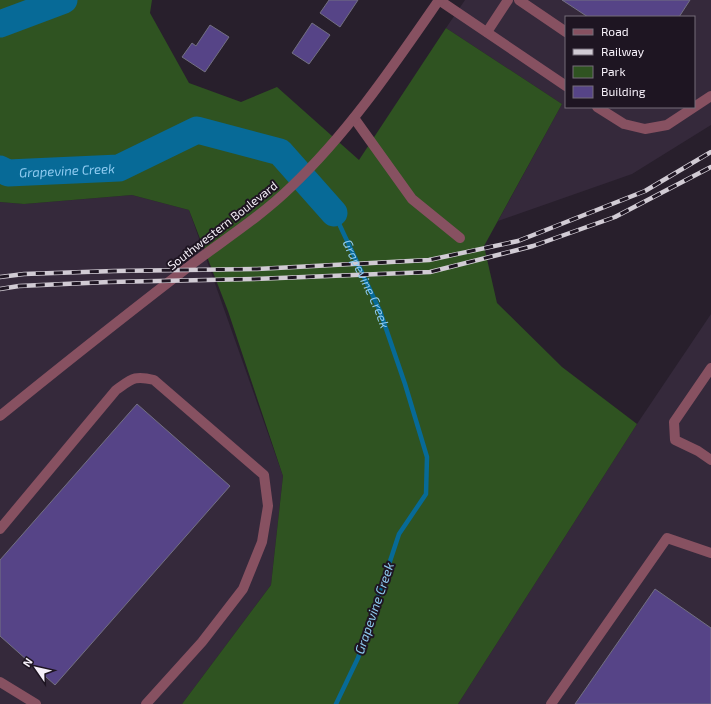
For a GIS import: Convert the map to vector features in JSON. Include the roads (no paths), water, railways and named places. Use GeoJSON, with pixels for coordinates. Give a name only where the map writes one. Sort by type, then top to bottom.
{"type":"FeatureCollection","features":[{"type":"Feature","properties":{"kind":"street"},"geometry":{"type":"LineString","coordinates":[[439,0],[565,85]]}},
{"type":"Feature","properties":{"kind":"street","name":"Southwestern Boulevard"},"geometry":{"type":"LineString","coordinates":[[0,416],[78,352],[184,270],[260,214],[292,187],[354,118],[439,0]]}},
{"type":"Feature","properties":{"kind":"street"},"geometry":{"type":"LineString","coordinates":[[486,32],[508,0]]}},
{"type":"Feature","properties":{"kind":"street"},"geometry":{"type":"LineString","coordinates":[[519,0],[565,31]]}},
{"type":"Feature","properties":{"kind":"street"},"geometry":{"type":"LineString","coordinates":[[695,107],[711,96]]}},
{"type":"Feature","properties":{"kind":"street"},"geometry":{"type":"LineString","coordinates":[[599,108],[624,124],[645,129],[668,126],[693,108]]}},
{"type":"Feature","properties":{"kind":"street"},"geometry":{"type":"LineString","coordinates":[[678,108],[686,113]]}},
{"type":"Feature","properties":{"kind":"street"},"geometry":{"type":"LineString","coordinates":[[354,118],[412,199],[460,238]]}},
{"type":"Feature","properties":{"kind":"street"},"geometry":{"type":"LineString","coordinates":[[711,368],[674,422],[675,440],[698,450],[711,460]]}},
{"type":"Feature","properties":{"kind":"street"},"geometry":{"type":"LineString","coordinates":[[0,529],[116,390],[131,380],[141,377],[154,380],[264,474],[268,506],[262,542],[244,589],[202,642],[146,704]]}},
{"type":"Feature","properties":{"kind":"street"},"geometry":{"type":"LineString","coordinates":[[551,704],[667,538],[711,553]]}},
{"type":"Feature","properties":{"kind":"street"},"geometry":{"type":"LineString","coordinates":[[0,682],[36,704]]}},
{"type":"Feature","properties":{"kind":"waterway","name":"Grapevine Creek"},"geometry":{"type":"LineString","coordinates":[[0,24],[64,0]]}},
{"type":"Feature","properties":{"kind":"waterway","name":"Grapevine Creek"},"geometry":{"type":"LineString","coordinates":[[0,169],[8,173],[119,168],[197,130],[280,152],[334,213]]}},
{"type":"Feature","properties":{"kind":"waterway","name":"Grapevine Creek"},"geometry":{"type":"LineString","coordinates":[[334,213],[380,311],[405,384],[427,457],[426,494],[399,534],[358,658],[336,704]]}},
{"type":"Feature","properties":{"kind":"railway"},"geometry":{"type":"LineString","coordinates":[[0,277],[24,274],[114,271],[257,269],[429,260],[518,241],[645,191],[711,152]]}},
{"type":"Feature","properties":{"kind":"railway"},"geometry":{"type":"LineString","coordinates":[[0,289],[19,286],[109,282],[254,279],[430,272],[533,246],[615,217],[711,167]]}}]}
